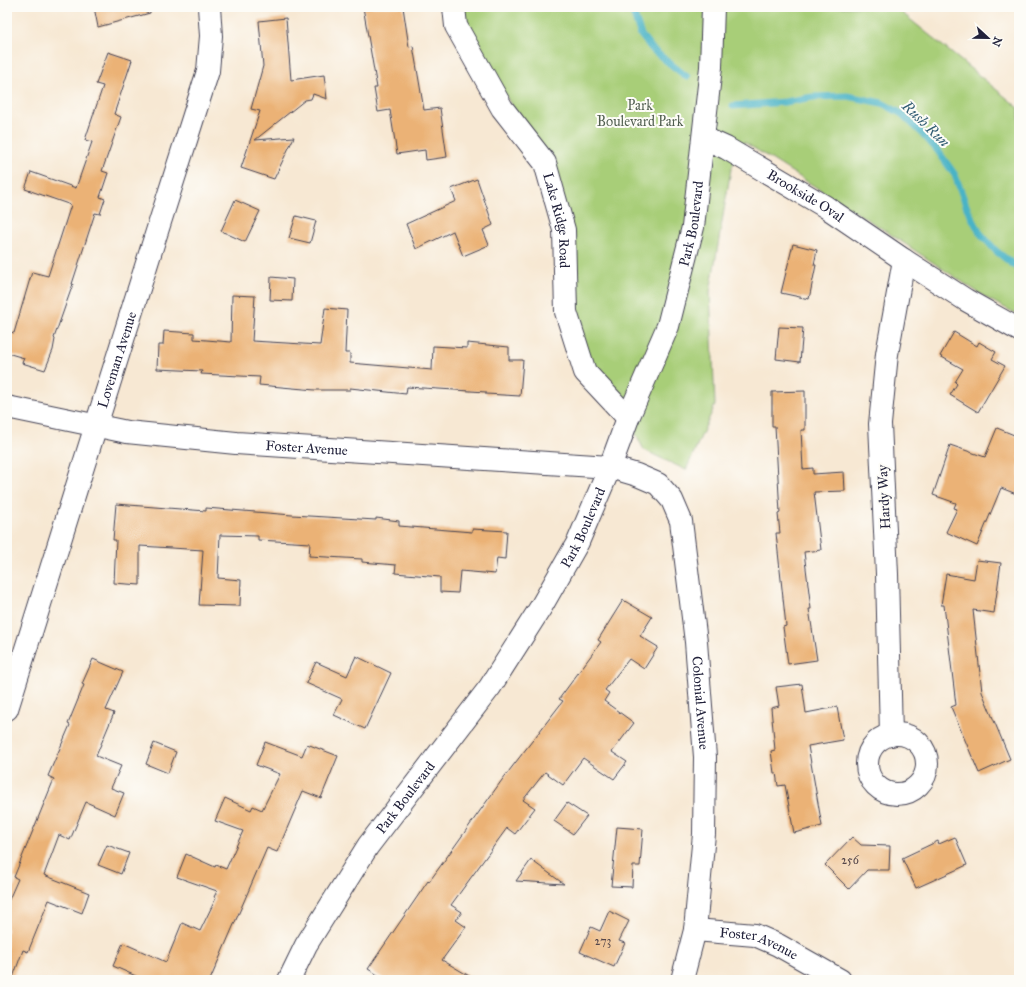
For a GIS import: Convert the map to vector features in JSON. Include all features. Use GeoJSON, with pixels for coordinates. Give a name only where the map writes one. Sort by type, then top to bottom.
{"type":"FeatureCollection","features":[{"type":"Feature","properties":{"kind":"street","name":"Loveman Avenue"},"geometry":{"type":"LineString","coordinates":[[7,709],[152,244],[208,72],[211,36],[209,7]]}},
{"type":"Feature","properties":{"kind":"street","name":"Lake Ridge Road"},"geometry":{"type":"LineString","coordinates":[[454,7],[456,26],[502,108],[545,163],[564,230],[566,312],[585,372],[628,418]]}},
{"type":"Feature","properties":{"kind":"street","name":"Park Boulevard"},"geometry":{"type":"LineString","coordinates":[[288,980],[306,945],[368,846],[490,687],[515,650],[578,542],[610,467],[628,418],[668,326],[693,227],[711,67],[713,7]]}},
{"type":"Feature","properties":{"kind":"street","name":"Brookside Oval"},"geometry":{"type":"LineString","coordinates":[[704,138],[726,148],[826,207],[966,300],[1019,330]]}},
{"type":"Feature","properties":{"kind":"street","name":"Hardy Way"},"geometry":{"type":"LineString","coordinates":[[891,735],[887,574],[880,424],[887,354],[904,260]]}},
{"type":"Feature","properties":{"kind":"street","name":"Foster Avenue"},"geometry":{"type":"LineString","coordinates":[[7,407],[128,432],[236,443],[610,467]]}},
{"type":"Feature","properties":{"kind":"street","name":"Colonial Avenue"},"geometry":{"type":"LineString","coordinates":[[610,467],[637,475],[658,484],[672,500],[681,521],[696,642],[705,757],[704,834],[695,930],[682,980]]}},
{"type":"Feature","properties":{"kind":"street","name":"Foster Avenue"},"geometry":{"type":"LineString","coordinates":[[695,930],[755,935],[778,945],[840,980]]}},
{"type":"Feature","properties":{"kind":"green space","name":"Park Boulevard Park"},"geometry":{"type":"Polygon","coordinates":[[[454,7],[895,7],[1019,108],[1019,315],[988,299],[881,228],[744,142],[731,169],[710,292],[715,405],[686,470],[644,450],[628,418],[585,372],[545,163],[454,7]]]}},
{"type":"Feature","properties":{"kind":"building"},"geometry":{"type":"Polygon","coordinates":[[[94,7],[150,7],[150,13],[98,27],[94,7]]]}},
{"type":"Feature","properties":{"kind":"building"},"geometry":{"type":"Polygon","coordinates":[[[363,7],[403,7],[409,47],[413,46],[424,110],[440,108],[447,157],[426,160],[425,150],[397,154],[390,110],[378,112],[374,88],[377,88],[363,7]]]}},
{"type":"Feature","properties":{"kind":"building"},"geometry":{"type":"Polygon","coordinates":[[[286,18],[291,80],[324,75],[327,99],[313,94],[311,99],[305,100],[255,140],[294,137],[274,179],[241,168],[260,111],[251,109],[263,66],[259,21],[286,18]]]}},
{"type":"Feature","properties":{"kind":"building"},"geometry":{"type":"Polygon","coordinates":[[[108,52],[132,60],[114,114],[121,117],[102,171],[108,173],[100,197],[105,199],[100,214],[95,213],[73,284],[54,338],[53,350],[45,370],[22,363],[24,358],[7,353],[7,331],[14,333],[32,272],[48,276],[71,205],[25,189],[31,172],[76,188],[92,142],[85,140],[103,86],[96,84],[108,52]]]}},
{"type":"Feature","properties":{"kind":"building"},"geometry":{"type":"Polygon","coordinates":[[[477,179],[493,225],[483,230],[489,245],[463,256],[453,231],[416,249],[406,224],[456,201],[451,189],[477,179]]]}},
{"type":"Feature","properties":{"kind":"building"},"geometry":{"type":"Polygon","coordinates":[[[235,200],[260,211],[245,242],[221,231],[235,200]]]}},
{"type":"Feature","properties":{"kind":"building"},"geometry":{"type":"Polygon","coordinates":[[[296,216],[316,221],[310,243],[289,238],[296,216]]]}},
{"type":"Feature","properties":{"kind":"building"},"geometry":{"type":"Polygon","coordinates":[[[793,244],[817,250],[814,265],[816,265],[809,299],[781,293],[793,244]]]}},
{"type":"Feature","properties":{"kind":"building"},"geometry":{"type":"Polygon","coordinates":[[[271,277],[293,279],[292,301],[270,300],[271,277]]]}},
{"type":"Feature","properties":{"kind":"building"},"geometry":{"type":"Polygon","coordinates":[[[232,295],[255,296],[252,341],[320,345],[325,308],[347,310],[345,353],[350,353],[350,363],[432,370],[433,346],[467,348],[467,343],[509,347],[509,360],[523,360],[520,396],[486,394],[486,392],[407,387],[406,394],[350,388],[350,390],[315,390],[259,385],[260,377],[201,374],[202,371],[157,369],[158,345],[163,345],[164,331],[194,333],[194,339],[231,342],[232,295]]]}},
{"type":"Feature","properties":{"kind":"building"},"geometry":{"type":"Polygon","coordinates":[[[779,327],[803,328],[800,362],[776,359],[779,327]]]}},
{"type":"Feature","properties":{"kind":"building"},"geometry":{"type":"Polygon","coordinates":[[[954,332],[977,346],[979,342],[996,352],[992,359],[1005,366],[978,412],[950,395],[957,384],[955,382],[963,369],[940,356],[954,332]]]}},
{"type":"Feature","properties":{"kind":"building"},"geometry":{"type":"Polygon","coordinates":[[[805,391],[805,430],[801,430],[803,469],[813,468],[813,474],[844,472],[845,491],[814,492],[821,550],[804,552],[811,609],[809,609],[817,660],[788,664],[783,627],[786,626],[776,533],[780,533],[778,514],[780,513],[775,426],[772,426],[772,392],[805,391]]]}},
{"type":"Feature","properties":{"kind":"building"},"geometry":{"type":"Polygon","coordinates":[[[997,428],[1019,437],[1019,495],[1001,488],[977,546],[946,532],[957,509],[954,508],[956,503],[933,495],[950,445],[985,457],[997,428]]]}},
{"type":"Feature","properties":{"kind":"building"},"geometry":{"type":"Polygon","coordinates":[[[116,504],[206,511],[206,508],[376,520],[376,518],[399,521],[399,526],[472,532],[472,529],[507,531],[505,559],[497,558],[495,574],[460,571],[458,593],[440,592],[440,577],[395,573],[396,565],[362,562],[362,559],[309,556],[310,543],[258,540],[258,536],[220,535],[218,578],[241,580],[240,606],[199,605],[203,550],[140,546],[140,585],[114,583],[116,540],[113,540],[116,504]]]}},
{"type":"Feature","properties":{"kind":"building"},"geometry":{"type":"Polygon","coordinates":[[[977,560],[1001,563],[994,613],[973,610],[982,692],[1010,759],[979,773],[951,707],[956,705],[944,605],[941,605],[946,574],[974,579],[977,560]]]}},
{"type":"Feature","properties":{"kind":"building"},"geometry":{"type":"Polygon","coordinates":[[[623,600],[652,617],[640,636],[658,647],[644,669],[629,659],[605,690],[609,693],[604,701],[634,723],[612,752],[627,762],[614,779],[583,758],[563,785],[545,772],[523,800],[535,808],[515,834],[507,828],[451,905],[462,912],[456,920],[466,927],[442,960],[476,980],[386,980],[368,969],[428,881],[429,882],[502,780],[563,701],[559,699],[601,642],[598,640],[623,600]]]}},
{"type":"Feature","properties":{"kind":"building"},"geometry":{"type":"Polygon","coordinates":[[[356,656],[391,673],[365,729],[334,715],[342,699],[306,683],[316,662],[347,676],[356,656]]]}},
{"type":"Feature","properties":{"kind":"building"},"geometry":{"type":"Polygon","coordinates":[[[93,659],[123,672],[106,710],[114,713],[96,756],[121,766],[111,788],[124,793],[115,815],[86,802],[70,840],[59,835],[44,875],[89,893],[82,913],[49,900],[28,952],[23,950],[12,980],[7,980],[7,904],[18,879],[14,877],[54,779],[48,776],[70,725],[68,724],[84,685],[82,684],[93,659]]]}},
{"type":"Feature","properties":{"kind":"building"},"geometry":{"type":"Polygon","coordinates":[[[802,684],[806,713],[837,707],[843,740],[808,746],[822,826],[794,833],[785,785],[778,786],[776,773],[774,773],[771,751],[775,750],[771,708],[779,706],[776,687],[802,684]]]}},
{"type":"Feature","properties":{"kind":"building"},"geometry":{"type":"Polygon","coordinates":[[[265,742],[302,756],[307,744],[338,756],[321,798],[303,791],[277,852],[267,848],[210,980],[145,980],[113,966],[123,943],[166,962],[182,923],[200,931],[216,898],[214,897],[217,891],[177,877],[186,854],[215,867],[216,865],[226,869],[243,831],[215,821],[225,798],[251,810],[253,806],[262,810],[280,774],[256,765],[265,742]]]}},
{"type":"Feature","properties":{"kind":"building"},"geometry":{"type":"Polygon","coordinates":[[[154,743],[176,752],[168,773],[146,764],[154,743]]]}},
{"type":"Feature","properties":{"kind":"building"},"geometry":{"type":"Polygon","coordinates":[[[567,803],[587,816],[573,834],[554,821],[567,803]]]}},
{"type":"Feature","properties":{"kind":"building"},"geometry":{"type":"Polygon","coordinates":[[[617,827],[643,829],[640,866],[633,866],[632,887],[611,886],[617,827]]]}},
{"type":"Feature","properties":{"kind":"building"},"geometry":{"type":"Polygon","coordinates":[[[852,837],[861,845],[890,846],[889,870],[867,870],[849,889],[825,865],[852,837]]]}},
{"type":"Feature","properties":{"kind":"building"},"geometry":{"type":"Polygon","coordinates":[[[955,837],[967,865],[916,888],[902,858],[938,841],[939,844],[955,837]]]}},
{"type":"Feature","properties":{"kind":"building"},"geometry":{"type":"Polygon","coordinates":[[[107,845],[129,853],[121,874],[98,865],[107,845]]]}},
{"type":"Feature","properties":{"kind":"building"},"geometry":{"type":"Polygon","coordinates":[[[531,860],[564,884],[516,881],[531,860]]]}},
{"type":"Feature","properties":{"kind":"building"},"geometry":{"type":"Polygon","coordinates":[[[609,911],[629,921],[619,941],[625,943],[614,967],[580,952],[591,927],[600,931],[609,911]]]}},
{"type":"Feature","properties":{"kind":"waterway","name":"Rush Run"},"geometry":{"type":"LineString","coordinates":[[631,7],[641,35],[653,50],[687,77]]}},
{"type":"Feature","properties":{"kind":"waterway","name":"Rush Run"},"geometry":{"type":"LineString","coordinates":[[733,106],[785,102],[813,97],[847,96],[882,103],[902,114],[938,151],[955,175],[967,208],[980,233],[996,251],[1019,269]]}}]}
